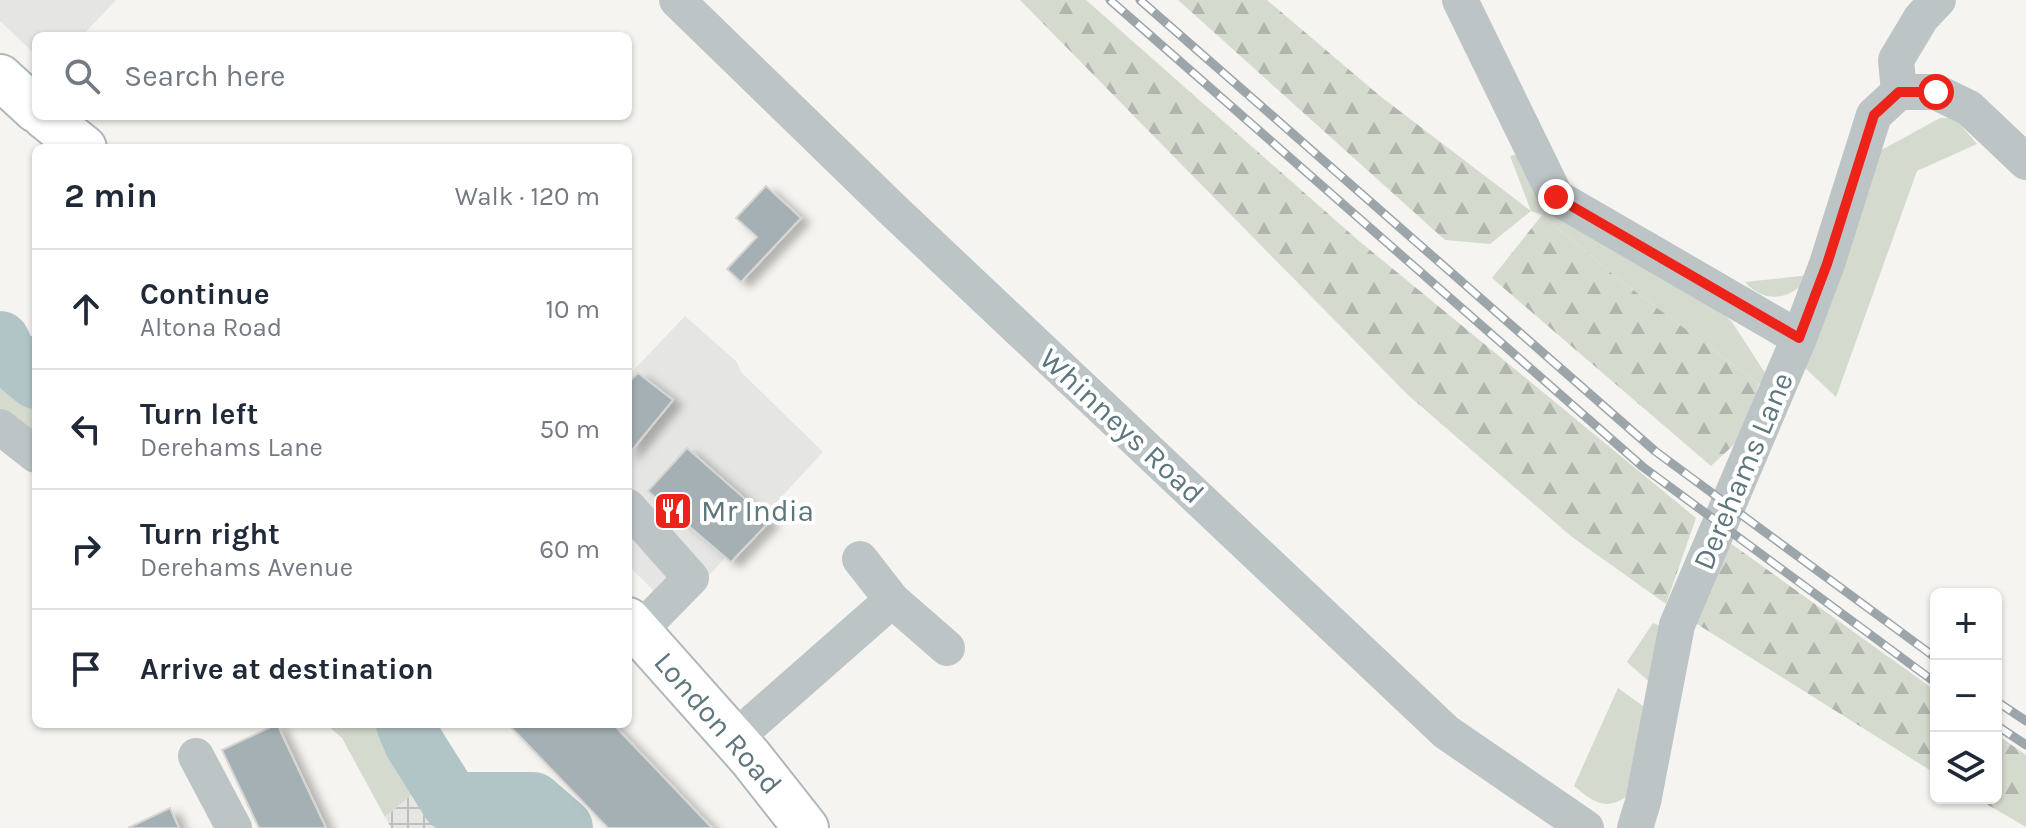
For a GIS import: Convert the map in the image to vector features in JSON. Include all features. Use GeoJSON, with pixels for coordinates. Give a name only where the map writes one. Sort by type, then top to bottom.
{"type":"FeatureCollection","features":[{"type":"Feature","properties":{"kind":"main road"},"geometry":{"type":"LineString","coordinates":[[0,77],[32,106]]}},
{"type":"Feature","properties":{"kind":"main road"},"geometry":{"type":"LineString","coordinates":[[49,120],[79,144]]}},
{"type":"Feature","properties":{"kind":"main road","name":"London Road"},"geometry":{"type":"LineString","coordinates":[[633,626],[734,739],[806,828]]}},
{"type":"Feature","properties":{"kind":"street","name":"Whinneys Road"},"geometry":{"type":"LineString","coordinates":[[677,0],[893,210],[1446,732],[1586,828]]}},
{"type":"Feature","properties":{"kind":"street"},"geometry":{"type":"LineString","coordinates":[[1460,0],[1556,197],[1799,338]]}},
{"type":"Feature","properties":{"kind":"street"},"geometry":{"type":"LineString","coordinates":[[1938,0],[1921,18],[1896,60],[1899,92],[1936,92],[1969,108],[2026,162]]}},
{"type":"Feature","properties":{"kind":"street","name":"Derehams Lane"},"geometry":{"type":"LineString","coordinates":[[1635,828],[1643,802],[1677,625],[1799,338],[1827,264],[1874,115],[1899,92]]}},
{"type":"Feature","properties":{"kind":"street"},"geometry":{"type":"LineString","coordinates":[[0,427],[32,452]]}},
{"type":"Feature","properties":{"kind":"street"},"geometry":{"type":"LineString","coordinates":[[632,512],[691,578],[633,626]]}},
{"type":"Feature","properties":{"kind":"street"},"geometry":{"type":"LineString","coordinates":[[860,559],[892,600],[947,648]]}},
{"type":"Feature","properties":{"kind":"street"},"geometry":{"type":"LineString","coordinates":[[734,739],[892,600]]}},
{"type":"Feature","properties":{"kind":"street"},"geometry":{"type":"LineString","coordinates":[[196,756],[234,828]]}},
{"type":"Feature","properties":{"kind":"shaded area"},"geometry":{"type":"Polygon","coordinates":[[[0,0],[116,0],[86,32],[32,32],[32,51],[0,21],[0,0]]]}},
{"type":"Feature","properties":{"kind":"shaded area"},"geometry":{"type":"Polygon","coordinates":[[[685,316],[737,362],[741,372],[823,452],[675,612],[632,569],[632,372],[685,316]]]}},
{"type":"Feature","properties":{"kind":"shaded area"},"geometry":{"type":"Polygon","coordinates":[[[428,781],[440,792],[460,798],[533,801],[545,808],[556,828],[391,828],[385,817],[428,781]]]}},
{"type":"Feature","properties":{"kind":"green space"},"geometry":{"type":"Polygon","coordinates":[[[1020,0],[1086,0],[1359,241],[1696,518],[1666,604],[1572,537],[1408,395],[1020,0]]]}},
{"type":"Feature","properties":{"kind":"green space"},"geometry":{"type":"Polygon","coordinates":[[[1178,0],[1267,0],[1380,96],[1531,211],[1490,244],[1445,240],[1178,0]]]}},
{"type":"Feature","properties":{"kind":"green space"},"geometry":{"type":"Polygon","coordinates":[[[1940,118],[1955,118],[1977,144],[1917,171],[1836,397],[1804,367],[1876,153],[1940,118]]]}},
{"type":"Feature","properties":{"kind":"green space"},"geometry":{"type":"Polygon","coordinates":[[[1522,153],[1698,290],[1732,322],[1767,376],[1759,384],[1616,277],[1542,215],[1531,211],[1510,156],[1522,153]]]}},
{"type":"Feature","properties":{"kind":"green space"},"geometry":{"type":"Polygon","coordinates":[[[1542,215],[1616,277],[1759,384],[1742,437],[1711,466],[1492,278],[1542,215]]]}},
{"type":"Feature","properties":{"kind":"green space"},"geometry":{"type":"Polygon","coordinates":[[[1809,275],[1795,290],[1779,296],[1761,294],[1745,282],[1809,275]]]}},
{"type":"Feature","properties":{"kind":"green space"},"geometry":{"type":"Polygon","coordinates":[[[24,347],[32,356],[32,467],[0,439],[0,376],[24,347]]]}},
{"type":"Feature","properties":{"kind":"green space"},"geometry":{"type":"Polygon","coordinates":[[[1719,535],[1930,687],[1930,770],[1689,619],[1719,535]]]}},
{"type":"Feature","properties":{"kind":"green space"},"geometry":{"type":"Polygon","coordinates":[[[1653,623],[1664,628],[1655,687],[1627,662],[1653,623]]]}},
{"type":"Feature","properties":{"kind":"green space"},"geometry":{"type":"Polygon","coordinates":[[[1618,688],[1650,711],[1636,790],[1618,801],[1604,804],[1574,786],[1618,688]]]}},
{"type":"Feature","properties":{"kind":"green space"},"geometry":{"type":"Polygon","coordinates":[[[331,728],[411,728],[420,766],[428,781],[385,817],[342,738],[331,728]]]}},
{"type":"Feature","properties":{"kind":"green space"},"geometry":{"type":"Polygon","coordinates":[[[2002,738],[2026,755],[2026,827],[1986,804],[2002,804],[2002,738]]]}},
{"type":"Feature","properties":{"kind":"building"},"geometry":{"type":"Polygon","coordinates":[[[766,186],[801,218],[741,282],[727,269],[757,237],[736,218],[766,186]]]}},
{"type":"Feature","properties":{"kind":"building"},"geometry":{"type":"Polygon","coordinates":[[[638,373],[673,400],[632,450],[632,379],[638,373]]]}},
{"type":"Feature","properties":{"kind":"building"},"geometry":{"type":"Polygon","coordinates":[[[687,448],[770,521],[731,562],[648,491],[687,448]]]}},
{"type":"Feature","properties":{"kind":"building"},"geometry":{"type":"Polygon","coordinates":[[[269,728],[279,728],[326,828],[259,828],[222,750],[269,728]]]}},
{"type":"Feature","properties":{"kind":"building"},"geometry":{"type":"Polygon","coordinates":[[[512,728],[617,728],[712,828],[608,828],[512,728]]]}},
{"type":"Feature","properties":{"kind":"building"},"geometry":{"type":"Polygon","coordinates":[[[170,808],[179,828],[128,828],[170,808]]]}},
{"type":"Feature","properties":{"kind":"waterway"},"geometry":{"type":"LineString","coordinates":[[0,341],[6,354],[32,376]]}},
{"type":"Feature","properties":{"kind":"waterway"},"geometry":{"type":"LineString","coordinates":[[408,728],[451,802],[533,802],[563,828]]}},
{"type":"Feature","properties":{"kind":"railway"},"geometry":{"type":"LineString","coordinates":[[1110,0],[1643,467],[1930,679]]}},
{"type":"Feature","properties":{"kind":"railway"},"geometry":{"type":"LineString","coordinates":[[1140,0],[1655,451],[1930,654]]}},
{"type":"Feature","properties":{"kind":"railway"},"geometry":{"type":"LineString","coordinates":[[2002,705],[2026,721]]}},
{"type":"Feature","properties":{"kind":"railway"},"geometry":{"type":"LineString","coordinates":[[2002,729],[2026,745]]}},
{"type":"Feature","properties":{"kind":"place","name":"Mr India"},"geometry":{"type":"Point","coordinates":[673,511]}},
{"type":"Feature","properties":{"kind":"route"},"geometry":{"type":"LineString","coordinates":[[1556,197],[1799,338],[1827,264],[1874,115],[1899,92],[1936,92]]}}]}
